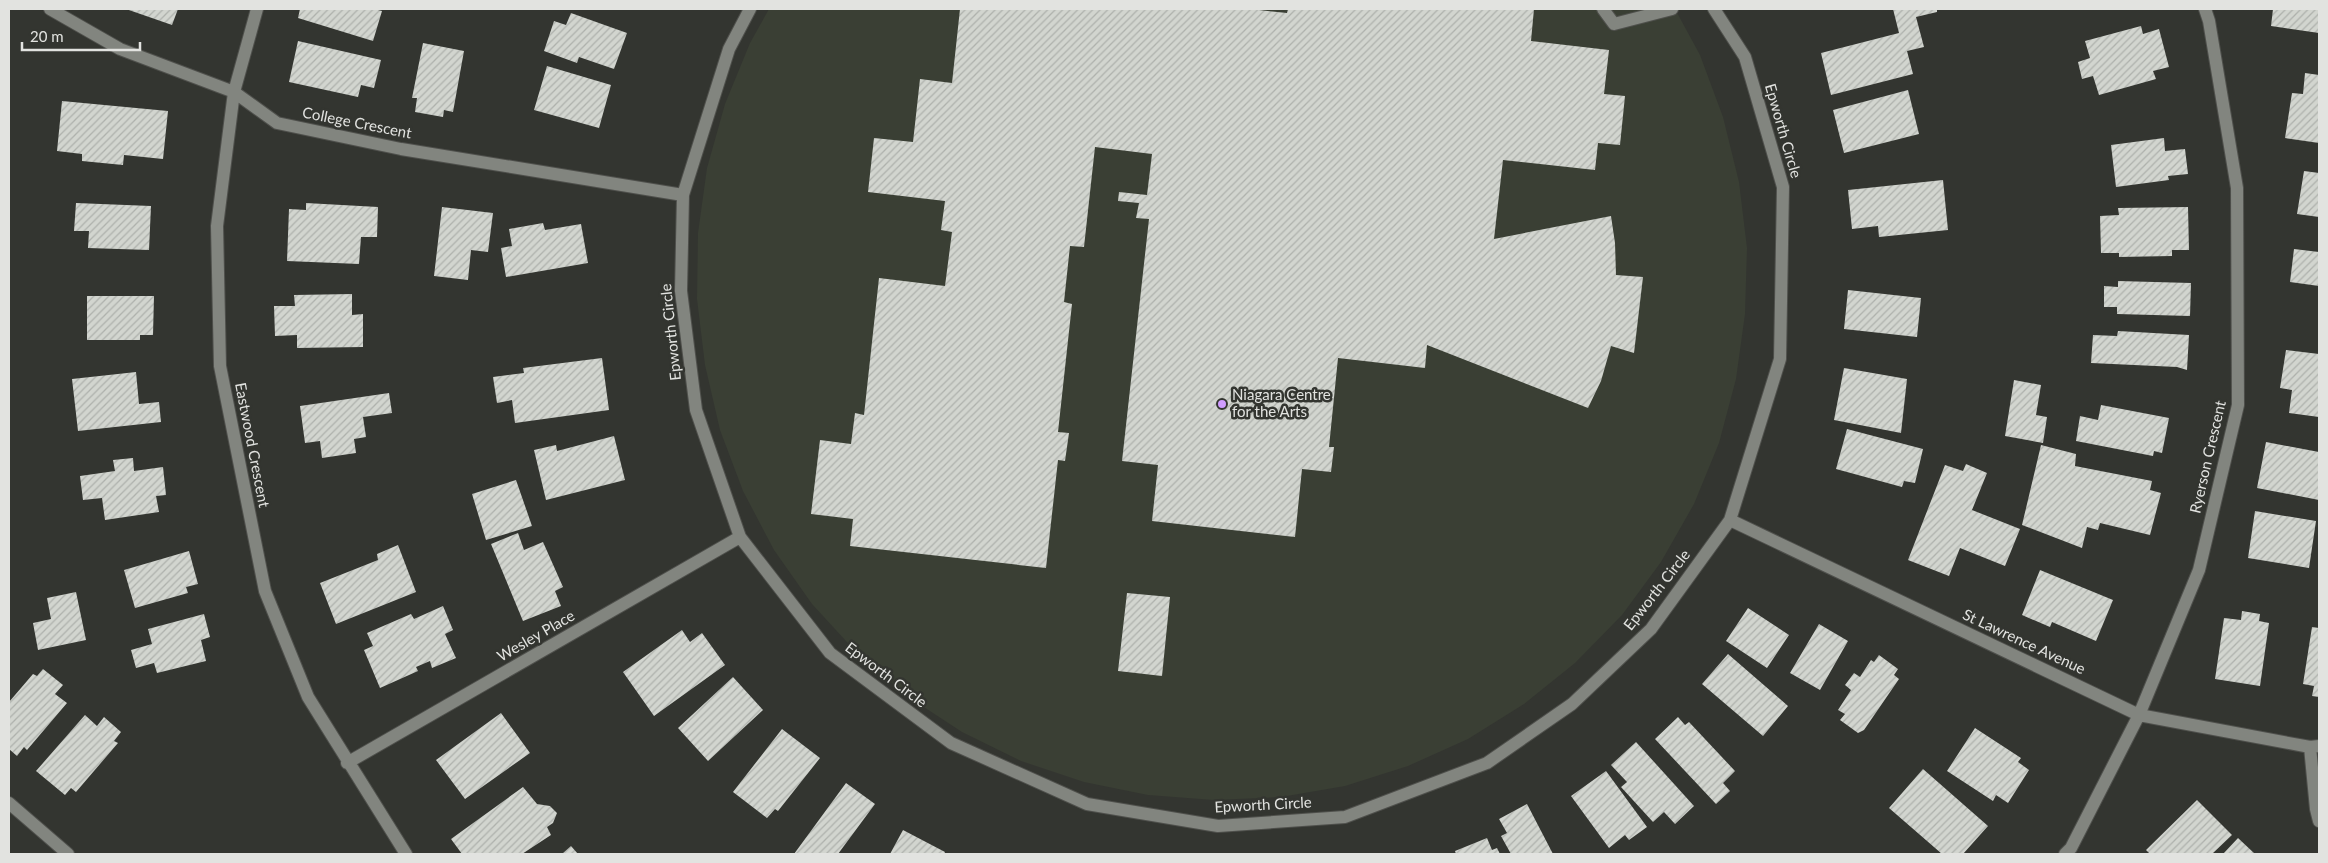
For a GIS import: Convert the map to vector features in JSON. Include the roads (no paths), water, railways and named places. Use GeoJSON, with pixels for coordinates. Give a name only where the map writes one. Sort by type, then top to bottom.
{"type":"FeatureCollection","features":[{"type":"Feature","properties":{"kind":"street","name":"College Crescent"},"geometry":{"type":"LineString","coordinates":[[50,9],[120,49],[234,92],[278,123],[401,149],[683,195]]}},
{"type":"Feature","properties":{"kind":"street","name":"Eastwood Crescent"},"geometry":{"type":"LineString","coordinates":[[257,9],[234,92],[217,226],[220,366],[265,590],[308,697],[347,763],[406,854]]}},
{"type":"Feature","properties":{"kind":"street","name":"Epworth Circle"},"geometry":{"type":"LineString","coordinates":[[750,9],[729,48],[683,195],[681,291],[696,410],[740,537],[830,653],[950,742],[1087,804],[1218,826],[1345,817],[1487,763],[1572,704],[1651,629],[1730,520],[1780,359],[1783,188],[1745,57],[1714,9]]}},
{"type":"Feature","properties":{"kind":"street"},"geometry":{"type":"LineString","coordinates":[[1604,9],[1614,24],[1672,9]]}},
{"type":"Feature","properties":{"kind":"street","name":"Ryerson Crescent"},"geometry":{"type":"LineString","coordinates":[[2065,854],[2071,848],[2139,715],[2199,570],[2238,405],[2237,188],[2209,21],[2205,9]]}},
{"type":"Feature","properties":{"kind":"street","name":"St Lawrence Avenue"},"geometry":{"type":"LineString","coordinates":[[1730,520],[2139,715],[2314,747]]}},
{"type":"Feature","properties":{"kind":"street","name":"Wesley Place"},"geometry":{"type":"LineString","coordinates":[[347,763],[740,537]]}},
{"type":"Feature","properties":{"kind":"street"},"geometry":{"type":"LineString","coordinates":[[2314,747],[2316,809],[2319,821]]}},
{"type":"Feature","properties":{"kind":"street"},"geometry":{"type":"LineString","coordinates":[[9,803],[68,854]]}},
{"type":"Feature","properties":{"kind":"place","name":"Niagara Centre for the Arts"},"geometry":{"type":"Point","coordinates":[1222,404]}}]}
